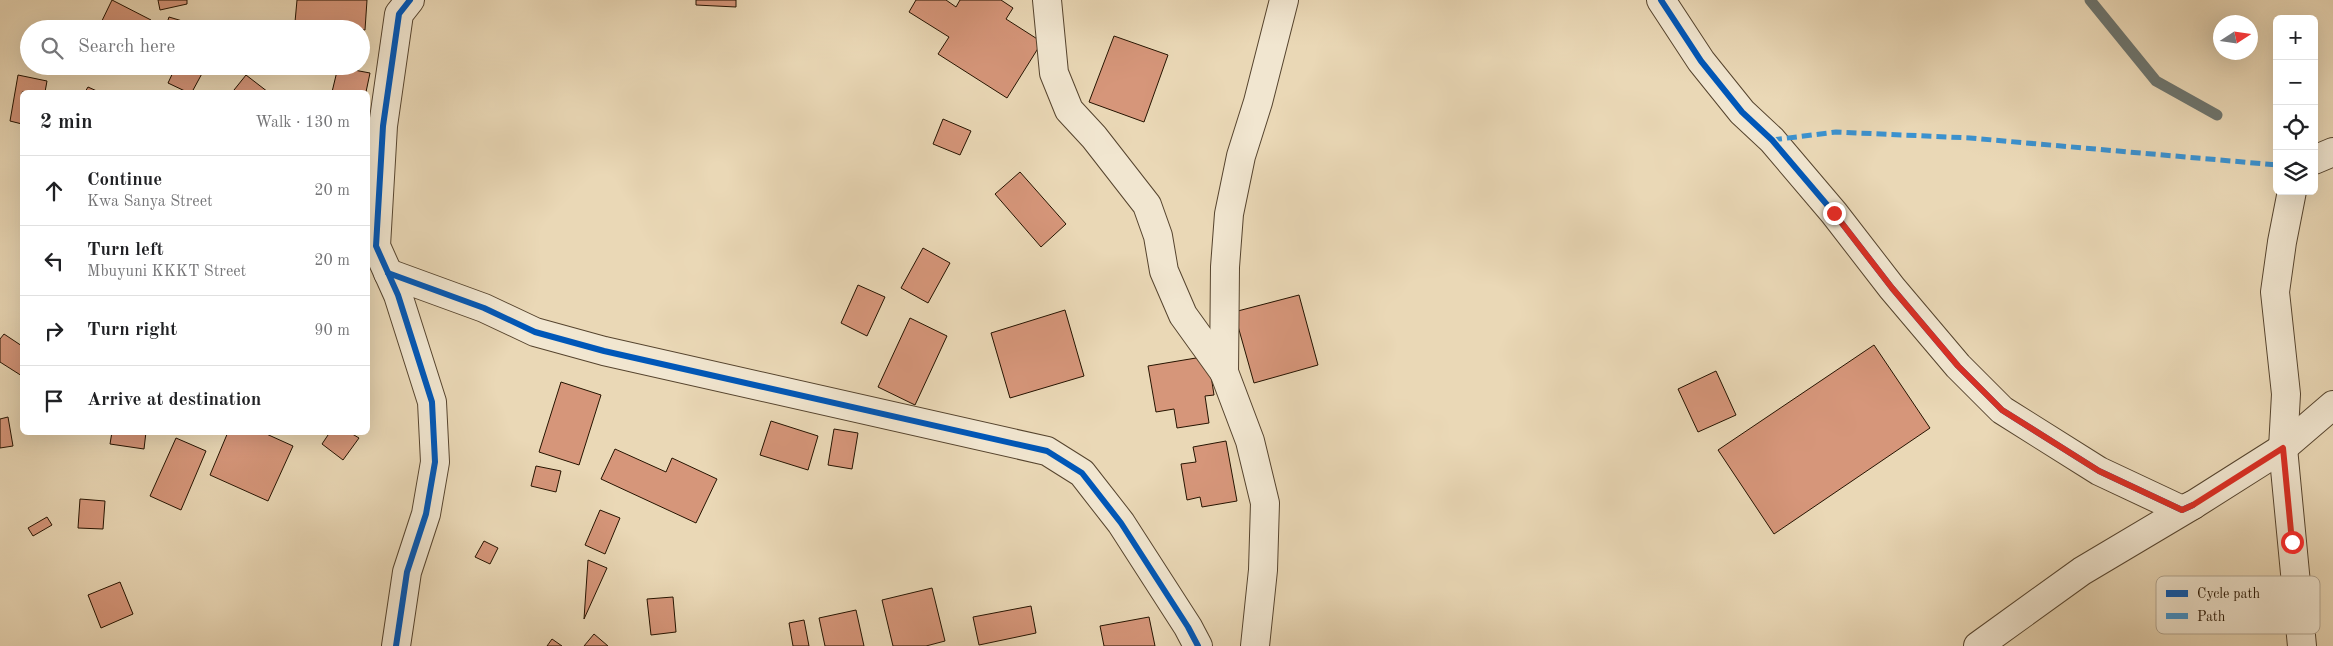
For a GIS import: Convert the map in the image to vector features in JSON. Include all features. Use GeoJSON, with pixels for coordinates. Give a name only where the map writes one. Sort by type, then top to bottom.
{"type":"FeatureCollection","features":[{"type":"Feature","properties":{"kind":"street"},"geometry":{"type":"LineString","coordinates":[[1048,0],[1054,73],[1069,110],[1094,137],[1147,205],[1158,236],[1164,271],[1183,315],[1224,372],[1250,440],[1266,503],[1263,570],[1255,646]]}},
{"type":"Feature","properties":{"kind":"street"},"geometry":{"type":"LineString","coordinates":[[1224,372],[1225,267],[1229,214],[1241,156],[1258,102],[1284,0]]}},
{"type":"Feature","properties":{"kind":"street"},"geometry":{"type":"LineString","coordinates":[[1661,0],[1701,61],[1742,112],[1772,140],[1958,366],[2002,410],[2099,471],[2182,510],[2193,505]]}},
{"type":"Feature","properties":{"kind":"street"},"geometry":{"type":"LineString","coordinates":[[396,646],[407,572],[426,514],[435,462],[432,402],[398,295],[376,246],[383,126],[404,5]]}},
{"type":"Feature","properties":{"kind":"street"},"geometry":{"type":"LineString","coordinates":[[2318,158],[2333,152]]}},
{"type":"Feature","properties":{"kind":"street"},"geometry":{"type":"LineString","coordinates":[[2291,195],[2275,292],[2286,394],[2283,448],[2295,576]]}},
{"type":"Feature","properties":{"kind":"street"},"geometry":{"type":"LineString","coordinates":[[388,273],[484,308],[535,332],[604,351],[1047,451],[1082,473],[1121,523],[1188,627],[1198,646]]}},
{"type":"Feature","properties":{"kind":"street"},"geometry":{"type":"LineString","coordinates":[[1978,646],[2082,571],[2193,505],[2283,448],[2333,405]]}},
{"type":"Feature","properties":{"kind":"building"},"geometry":{"type":"Polygon","coordinates":[[[112,0],[151,20],[102,20],[112,0]]]}},
{"type":"Feature","properties":{"kind":"building"},"geometry":{"type":"Polygon","coordinates":[[[158,0],[187,0],[187,4],[160,10],[158,0]]]}},
{"type":"Feature","properties":{"kind":"building"},"geometry":{"type":"Polygon","coordinates":[[[297,0],[367,0],[366,20],[295,20],[297,0]]]}},
{"type":"Feature","properties":{"kind":"building"},"geometry":{"type":"Polygon","coordinates":[[[696,0],[736,0],[736,7],[696,5],[696,0]]]}},
{"type":"Feature","properties":{"kind":"building"},"geometry":{"type":"Polygon","coordinates":[[[916,0],[946,0],[956,7],[960,0],[1001,0],[1013,8],[1006,19],[1042,42],[1007,98],[938,54],[949,37],[909,12],[916,0]]]}},
{"type":"Feature","properties":{"kind":"building"},"geometry":{"type":"Polygon","coordinates":[[[169,17],[179,20],[168,20],[169,17]]]}},
{"type":"Feature","properties":{"kind":"building"},"geometry":{"type":"Polygon","coordinates":[[[1114,36],[1168,55],[1144,122],[1089,102],[1114,36]]]}},
{"type":"Feature","properties":{"kind":"building"},"geometry":{"type":"Polygon","coordinates":[[[18,75],[47,81],[45,90],[20,90],[20,124],[10,121],[18,75]]]}},
{"type":"Feature","properties":{"kind":"building"},"geometry":{"type":"Polygon","coordinates":[[[172,75],[201,75],[193,90],[183,90],[168,83],[172,75]]]}},
{"type":"Feature","properties":{"kind":"building"},"geometry":{"type":"Polygon","coordinates":[[[246,75],[265,90],[234,90],[246,75]]]}},
{"type":"Feature","properties":{"kind":"building"},"geometry":{"type":"Polygon","coordinates":[[[336,75],[370,75],[366,90],[332,90],[336,75]]]}},
{"type":"Feature","properties":{"kind":"building"},"geometry":{"type":"Polygon","coordinates":[[[943,119],[971,131],[960,155],[933,144],[943,119]]]}},
{"type":"Feature","properties":{"kind":"building"},"geometry":{"type":"Polygon","coordinates":[[[1020,172],[1066,224],[1041,247],[995,194],[1020,172]]]}},
{"type":"Feature","properties":{"kind":"building"},"geometry":{"type":"Polygon","coordinates":[[[923,248],[950,263],[928,303],[901,288],[923,248]]]}},
{"type":"Feature","properties":{"kind":"building"},"geometry":{"type":"Polygon","coordinates":[[[858,285],[885,297],[867,336],[841,323],[858,285]]]}},
{"type":"Feature","properties":{"kind":"building"},"geometry":{"type":"Polygon","coordinates":[[[1299,295],[1318,365],[1254,383],[1234,312],[1299,295]]]}},
{"type":"Feature","properties":{"kind":"building"},"geometry":{"type":"Polygon","coordinates":[[[1065,310],[1084,376],[1010,398],[991,333],[1065,310]]]}},
{"type":"Feature","properties":{"kind":"building"},"geometry":{"type":"Polygon","coordinates":[[[910,318],[947,336],[915,405],[878,387],[910,318]]]}},
{"type":"Feature","properties":{"kind":"building"},"geometry":{"type":"Polygon","coordinates":[[[4,334],[20,345],[20,375],[0,362],[0,339],[4,334]]]}},
{"type":"Feature","properties":{"kind":"building"},"geometry":{"type":"Polygon","coordinates":[[[1874,345],[1930,428],[1774,534],[1718,450],[1874,345]]]}},
{"type":"Feature","properties":{"kind":"building"},"geometry":{"type":"Polygon","coordinates":[[[1208,356],[1214,395],[1205,396],[1209,423],[1177,428],[1174,409],[1156,412],[1148,366],[1208,356]]]}},
{"type":"Feature","properties":{"kind":"building"},"geometry":{"type":"Polygon","coordinates":[[[1716,371],[1736,415],[1698,432],[1678,389],[1716,371]]]}},
{"type":"Feature","properties":{"kind":"building"},"geometry":{"type":"Polygon","coordinates":[[[561,382],[601,395],[579,465],[539,452],[561,382]]]}},
{"type":"Feature","properties":{"kind":"building"},"geometry":{"type":"Polygon","coordinates":[[[8,417],[13,446],[0,448],[0,419],[8,417]]]}},
{"type":"Feature","properties":{"kind":"building"},"geometry":{"type":"Polygon","coordinates":[[[771,421],[818,436],[808,470],[760,455],[771,421]]]}},
{"type":"Feature","properties":{"kind":"building"},"geometry":{"type":"Polygon","coordinates":[[[834,429],[858,433],[852,469],[828,465],[834,429]]]}},
{"type":"Feature","properties":{"kind":"building"},"geometry":{"type":"Polygon","coordinates":[[[112,435],[146,435],[144,449],[110,444],[112,435]]]}},
{"type":"Feature","properties":{"kind":"building"},"geometry":{"type":"Polygon","coordinates":[[[227,435],[269,435],[293,446],[268,501],[210,475],[227,435]]]}},
{"type":"Feature","properties":{"kind":"building"},"geometry":{"type":"Polygon","coordinates":[[[328,435],[354,435],[359,438],[343,460],[322,444],[328,435]]]}},
{"type":"Feature","properties":{"kind":"building"},"geometry":{"type":"Polygon","coordinates":[[[176,438],[206,451],[181,510],[150,496],[176,438]]]}},
{"type":"Feature","properties":{"kind":"building"},"geometry":{"type":"Polygon","coordinates":[[[1226,441],[1237,501],[1202,507],[1200,497],[1187,500],[1181,464],[1196,462],[1193,447],[1226,441]]]}},
{"type":"Feature","properties":{"kind":"building"},"geometry":{"type":"Polygon","coordinates":[[[615,449],[666,472],[672,458],[717,479],[696,523],[601,479],[615,449]]]}},
{"type":"Feature","properties":{"kind":"building"},"geometry":{"type":"Polygon","coordinates":[[[536,466],[561,471],[556,492],[531,486],[536,466]]]}},
{"type":"Feature","properties":{"kind":"building"},"geometry":{"type":"Polygon","coordinates":[[[80,499],[105,501],[103,529],[78,528],[80,499]]]}},
{"type":"Feature","properties":{"kind":"building"},"geometry":{"type":"Polygon","coordinates":[[[600,510],[620,518],[605,554],[585,545],[600,510]]]}},
{"type":"Feature","properties":{"kind":"building"},"geometry":{"type":"Polygon","coordinates":[[[47,517],[52,525],[33,536],[28,528],[47,517]]]}},
{"type":"Feature","properties":{"kind":"building"},"geometry":{"type":"Polygon","coordinates":[[[484,541],[498,548],[490,564],[475,557],[484,541]]]}},
{"type":"Feature","properties":{"kind":"building"},"geometry":{"type":"Polygon","coordinates":[[[588,560],[607,568],[584,619],[588,560]]]}},
{"type":"Feature","properties":{"kind":"building"},"geometry":{"type":"Polygon","coordinates":[[[120,582],[133,614],[101,628],[88,595],[120,582]]]}},
{"type":"Feature","properties":{"kind":"building"},"geometry":{"type":"Polygon","coordinates":[[[932,588],[945,641],[926,646],[893,646],[882,600],[932,588]]]}},
{"type":"Feature","properties":{"kind":"building"},"geometry":{"type":"Polygon","coordinates":[[[673,597],[676,632],[651,635],[647,599],[673,597]]]}},
{"type":"Feature","properties":{"kind":"building"},"geometry":{"type":"Polygon","coordinates":[[[1031,606],[1036,633],[979,645],[973,617],[1031,606]]]}},
{"type":"Feature","properties":{"kind":"building"},"geometry":{"type":"Polygon","coordinates":[[[856,610],[864,646],[825,646],[819,618],[856,610]]]}},
{"type":"Feature","properties":{"kind":"building"},"geometry":{"type":"Polygon","coordinates":[[[1149,617],[1155,646],[1104,646],[1100,626],[1149,617]]]}},
{"type":"Feature","properties":{"kind":"building"},"geometry":{"type":"Polygon","coordinates":[[[804,620],[809,646],[793,646],[789,623],[804,620]]]}},
{"type":"Feature","properties":{"kind":"building"},"geometry":{"type":"Polygon","coordinates":[[[594,634],[608,646],[584,646],[594,634]]]}},
{"type":"Feature","properties":{"kind":"building"},"geometry":{"type":"Polygon","coordinates":[[[552,639],[562,646],[547,646],[552,639]]]}},
{"type":"Feature","properties":{"kind":"waterway"},"geometry":{"type":"LineString","coordinates":[[2090,0],[2156,81],[2217,115]]}},
{"type":"Feature","properties":{"kind":"marked path"},"geometry":{"type":"LineString","coordinates":[[1772,140],[1836,132],[1970,138],[2273,165]]}},
{"type":"Feature","properties":{"kind":"cycle path"},"geometry":{"type":"LineString","coordinates":[[396,646],[407,572],[426,514],[435,462],[432,402],[398,295],[376,246],[383,126],[399,14],[410,0]]}},
{"type":"Feature","properties":{"kind":"cycle path"},"geometry":{"type":"LineString","coordinates":[[1661,0],[1701,61],[1742,112],[1772,140],[1958,366],[2002,410],[2099,471],[2182,510],[2193,505]]}},
{"type":"Feature","properties":{"kind":"cycle path"},"geometry":{"type":"LineString","coordinates":[[388,273],[484,308],[535,332],[604,351],[1047,451],[1082,473],[1121,523],[1188,627],[1198,646]]}},
{"type":"Feature","properties":{"kind":"route"},"geometry":{"type":"LineString","coordinates":[[1834,213],[1892,288],[1958,366],[2002,410],[2099,471],[2182,510],[2283,448],[2292,542]]}}]}
